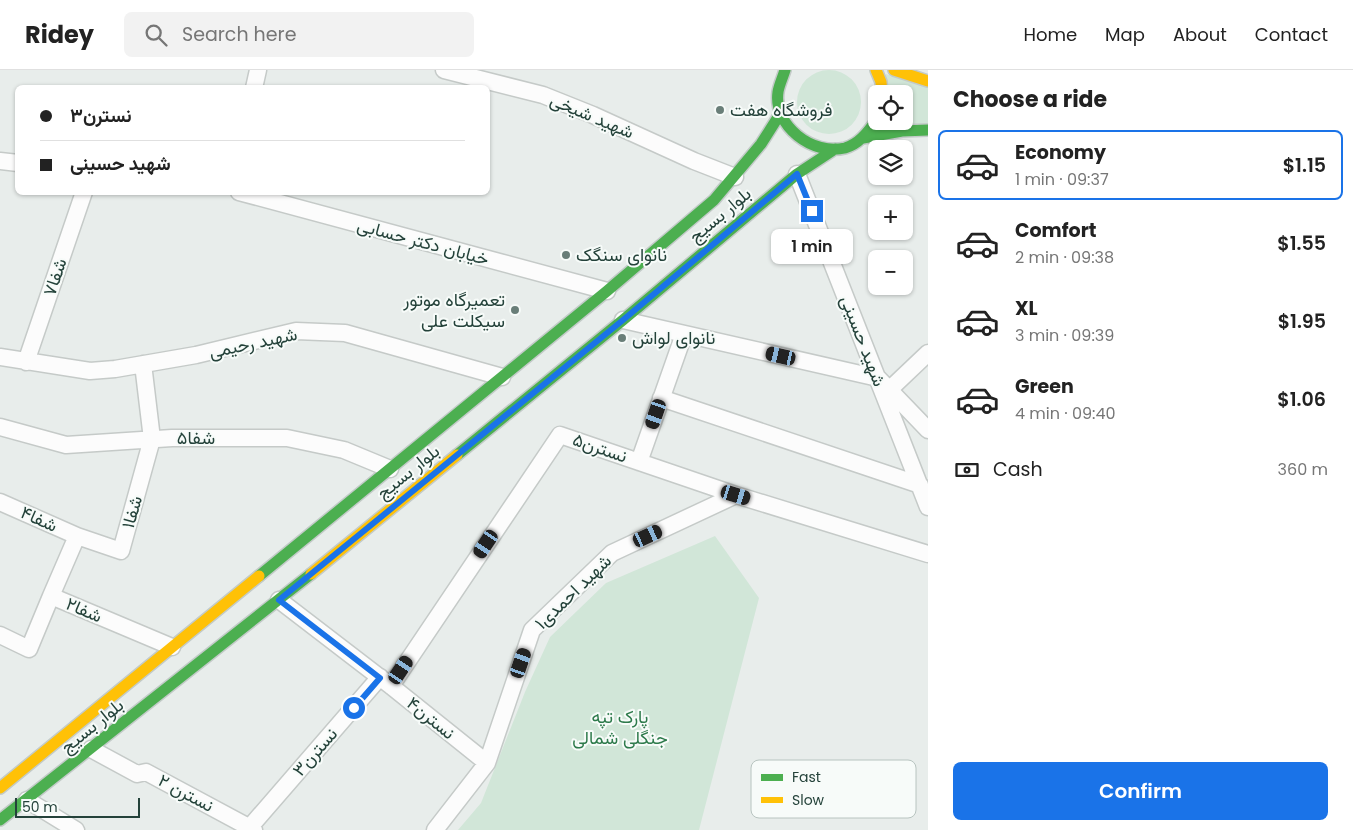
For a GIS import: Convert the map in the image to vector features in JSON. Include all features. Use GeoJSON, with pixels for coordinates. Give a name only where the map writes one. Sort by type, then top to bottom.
{"type":"FeatureCollection","features":[{"type":"Feature","properties":{"kind":"main road"},"geometry":{"type":"LineString","coordinates":[[777,96],[780,78],[785,70]]}},
{"type":"Feature","properties":{"kind":"main road"},"geometry":{"type":"LineString","coordinates":[[876,70],[881,85]]}},
{"type":"Feature","properties":{"kind":"main road"},"geometry":{"type":"LineString","coordinates":[[894,70],[928,82]]}},
{"type":"Feature","properties":{"kind":"main road"},"geometry":{"type":"LineString","coordinates":[[768,79],[777,96],[780,114],[788,129],[802,141],[818,148],[835,149],[850,146],[863,138],[870,130]]}},
{"type":"Feature","properties":{"kind":"main road","name":"بلوار بسیج"},"geometry":{"type":"LineString","coordinates":[[0,787],[607,291],[714,200],[762,144],[780,114]]}},
{"type":"Feature","properties":{"kind":"main road"},"geometry":{"type":"LineString","coordinates":[[863,138],[902,131],[928,130]]}},
{"type":"Feature","properties":{"kind":"main road","name":"بلوار بسیج"},"geometry":{"type":"LineString","coordinates":[[0,820],[279,600],[623,320],[797,174],[835,149]]}},
{"type":"Feature","properties":{"kind":"street"},"geometry":{"type":"LineString","coordinates":[[255,85],[258,70]]}},
{"type":"Feature","properties":{"kind":"street","name":"شهید شیخی"},"geometry":{"type":"LineString","coordinates":[[444,70],[543,96],[593,115],[694,161],[735,177]]}},
{"type":"Feature","properties":{"kind":"street"},"geometry":{"type":"LineString","coordinates":[[0,161],[15,163]]}},
{"type":"Feature","properties":{"kind":"street","name":"شهید حسینی"},"geometry":{"type":"LineString","coordinates":[[797,174],[928,507]]}},
{"type":"Feature","properties":{"kind":"street","name":"شفا۷"},"geometry":{"type":"LineString","coordinates":[[26,362],[83,195]]}},
{"type":"Feature","properties":{"kind":"street","name":"خیابان دکتر حسابی"},"geometry":{"type":"LineString","coordinates":[[250,195],[607,291]]}},
{"type":"Feature","properties":{"kind":"street"},"geometry":{"type":"LineString","coordinates":[[623,320],[878,378],[928,430]]}},
{"type":"Feature","properties":{"kind":"street","name":"شهید رحیمی"},"geometry":{"type":"LineString","coordinates":[[0,357],[90,371],[196,355],[296,331],[346,333],[502,377]]}},
{"type":"Feature","properties":{"kind":"street"},"geometry":{"type":"LineString","coordinates":[[639,462],[684,334]]}},
{"type":"Feature","properties":{"kind":"street"},"geometry":{"type":"LineString","coordinates":[[889,390],[928,353]]}},
{"type":"Feature","properties":{"kind":"street","name":"شفا۱"},"geometry":{"type":"LineString","coordinates":[[77,536],[121,551],[152,439],[143,364]]}},
{"type":"Feature","properties":{"kind":"street"},"geometry":{"type":"LineString","coordinates":[[661,398],[920,486]]}},
{"type":"Feature","properties":{"kind":"street","name":"شفا۵"},"geometry":{"type":"LineString","coordinates":[[0,427],[66,445],[152,439],[287,438],[344,450],[390,469]]}},
{"type":"Feature","properties":{"kind":"street","name":"نسترن۵"},"geometry":{"type":"LineString","coordinates":[[385,682],[560,435],[736,495],[928,554]]}},
{"type":"Feature","properties":{"kind":"street","name":"شهید احمدی۱"},"geometry":{"type":"LineString","coordinates":[[435,830],[487,763],[532,630],[612,553],[736,495]]}},
{"type":"Feature","properties":{"kind":"street","name":"شفا۴"},"geometry":{"type":"LineString","coordinates":[[0,502],[77,536]]}},
{"type":"Feature","properties":{"kind":"street"},"geometry":{"type":"LineString","coordinates":[[51,596],[77,536]]}},
{"type":"Feature","properties":{"kind":"street","name":"شفا۲"},"geometry":{"type":"LineString","coordinates":[[0,635],[29,649],[51,596],[172,647]]}},
{"type":"Feature","properties":{"kind":"street","name":"نسترن۴"},"geometry":{"type":"LineString","coordinates":[[279,600],[487,763]]}},
{"type":"Feature","properties":{"kind":"street","name":"نسترن۳"},"geometry":{"type":"LineString","coordinates":[[252,829],[385,682]]}},
{"type":"Feature","properties":{"kind":"street","name":"نسترن ۲"},"geometry":{"type":"LineString","coordinates":[[91,749],[136,774],[146,772],[252,829]]}},
{"type":"Feature","properties":{"kind":"street"},"geometry":{"type":"LineString","coordinates":[[27,800],[76,830]]}},
{"type":"Feature","properties":{"kind":"green space"},"geometry":{"type":"Polygon","coordinates":[[[829,70],[847,75],[852,79],[856,84],[861,102],[856,120],[852,125],[847,129],[829,134],[811,129],[806,125],[802,120],[797,102],[802,84],[806,79],[811,75],[829,70]]]}},
{"type":"Feature","properties":{"kind":"green space"},"geometry":{"type":"Polygon","coordinates":[[[886,74],[928,88],[928,125],[913,124],[913,85],[885,85],[886,74]]]}},
{"type":"Feature","properties":{"kind":"green space","name":"پارک تپه جنگلی شمالی"},"geometry":{"type":"Polygon","coordinates":[[[715,536],[759,598],[699,830],[458,830],[481,803],[525,692],[550,637],[606,583],[715,536]]]}},
{"type":"Feature","properties":{"kind":"traffic: fast"},"geometry":{"type":"LineString","coordinates":[[785,70],[779,87],[778,104],[782,116],[798,136],[808,143],[820,147],[845,148],[859,141],[869,130]]}},
{"type":"Feature","properties":{"kind":"traffic: fast"},"geometry":{"type":"LineString","coordinates":[[259,576],[607,291],[714,200],[761,144],[780,114]]}},
{"type":"Feature","properties":{"kind":"traffic: fast"},"geometry":{"type":"LineString","coordinates":[[863,138],[902,131],[928,130]]}},
{"type":"Feature","properties":{"kind":"traffic: fast"},"geometry":{"type":"LineString","coordinates":[[457,455],[623,320],[797,174],[835,149]]}},
{"type":"Feature","properties":{"kind":"traffic: fast"},"geometry":{"type":"LineString","coordinates":[[0,820],[311,574]]}},
{"type":"Feature","properties":{"kind":"traffic: slow"},"geometry":{"type":"LineString","coordinates":[[876,70],[881,85]]}},
{"type":"Feature","properties":{"kind":"traffic: slow"},"geometry":{"type":"LineString","coordinates":[[894,70],[928,81]]}},
{"type":"Feature","properties":{"kind":"traffic: slow"},"geometry":{"type":"LineString","coordinates":[[311,574],[457,455]]}},
{"type":"Feature","properties":{"kind":"traffic: slow"},"geometry":{"type":"LineString","coordinates":[[0,788],[259,576]]}},
{"type":"Feature","properties":{"kind":"place","name":"فروشگاه هفت"},"geometry":{"type":"Point","coordinates":[720,110]}},
{"type":"Feature","properties":{"kind":"place","name":"نانوای سنگک"},"geometry":{"type":"Point","coordinates":[566,255]}},
{"type":"Feature","properties":{"kind":"place","name":"تعمیرگاه موتور سیکلت علی"},"geometry":{"type":"Point","coordinates":[515,310]}},
{"type":"Feature","properties":{"kind":"place","name":"نانوای لواش"},"geometry":{"type":"Point","coordinates":[622,338]}},
{"type":"Feature","properties":{"kind":"route"},"geometry":{"type":"LineString","coordinates":[[354,708],[380,678],[279,600],[623,320],[797,174],[812,211]]}}]}
